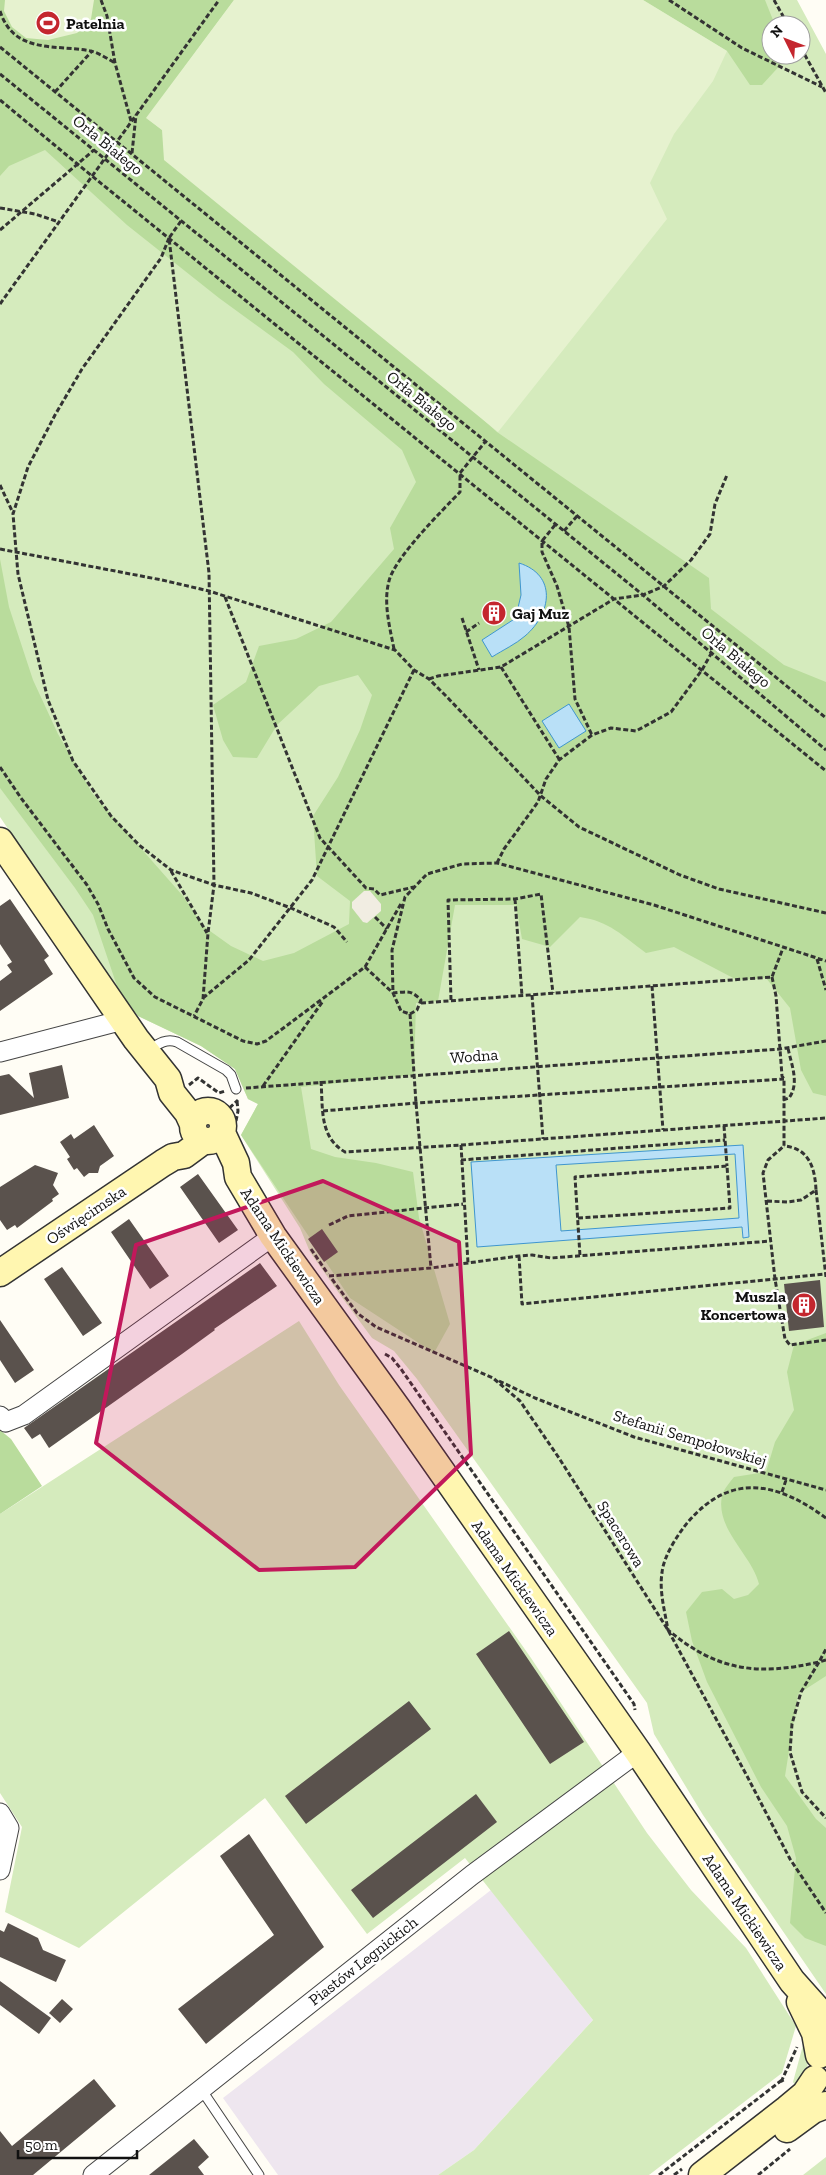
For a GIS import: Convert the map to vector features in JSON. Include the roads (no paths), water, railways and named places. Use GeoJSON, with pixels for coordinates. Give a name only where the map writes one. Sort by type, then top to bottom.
{"type":"FeatureCollection","features":[{"type":"Feature","properties":{"kind":"street","name":"Adama Mickiewicza"},"geometry":{"type":"LineString","coordinates":[[0,842],[146,1052],[177,1084],[172,1093],[236,1163],[238,1176],[273,1236],[398,1409],[638,1752],[792,1981],[826,2020]]}},
{"type":"Feature","properties":{"kind":"street"},"geometry":{"type":"LineString","coordinates":[[0,1052],[123,1020]]}},
{"type":"Feature","properties":{"kind":"street","name":"Oświęcimska"},"geometry":{"type":"LineString","coordinates":[[0,1273],[173,1157],[184,1155],[204,1130]]}},
{"type":"Feature","properties":{"kind":"street"},"geometry":{"type":"LineString","coordinates":[[0,1416],[6,1422],[24,1415],[273,1236]]}},
{"type":"Feature","properties":{"kind":"street","name":"Piastów Legnickich"},"geometry":{"type":"LineString","coordinates":[[94,2175],[472,1875],[638,1752]]}},
{"type":"Feature","properties":{"kind":"street"},"geometry":{"type":"LineString","coordinates":[[0,1813],[9,1828],[0,1870]]}},
{"type":"Feature","properties":{"kind":"street","name":"Adama Mickiewicza"},"geometry":{"type":"LineString","coordinates":[[792,1981],[803,2010],[815,2033],[821,2069]]}},
{"type":"Feature","properties":{"kind":"street"},"geometry":{"type":"LineString","coordinates":[[702,2175],[805,2094],[821,2069]]}},
{"type":"Feature","properties":{"kind":"street"},"geometry":{"type":"LineString","coordinates":[[727,2175],[805,2114],[826,2105]]}},
{"type":"Feature","properties":{"kind":"lane"},"geometry":{"type":"LineString","coordinates":[[146,1052],[165,1040],[177,1042],[226,1070],[231,1075],[236,1089]]}},
{"type":"Feature","properties":{"kind":"lane"},"geometry":{"type":"LineString","coordinates":[[201,2089],[259,2175]]}},
{"type":"Feature","properties":{"kind":"water"},"geometry":{"type":"Polygon","coordinates":[[[519,563],[540,576],[545,585],[545,606],[541,617],[525,636],[492,657],[482,640],[519,616],[517,612],[521,595],[519,563]]]}},
{"type":"Feature","properties":{"kind":"water"},"geometry":{"type":"Polygon","coordinates":[[[569,704],[586,731],[559,748],[542,721],[569,704]]]}},
{"type":"Feature","properties":{"kind":"water"},"geometry":{"type":"Polygon","coordinates":[[[743,1145],[749,1237],[743,1238],[742,1227],[477,1247],[471,1162],[743,1145]],[[735,1154],[556,1165],[561,1231],[739,1218],[735,1154]]]}},
{"type":"Feature","properties":{"kind":"place","name":"Patelnia"},"geometry":{"type":"Point","coordinates":[48,23]}},
{"type":"Feature","properties":{"kind":"place","name":"Gaj Muz"},"geometry":{"type":"Point","coordinates":[494,613]}},
{"type":"Feature","properties":{"kind":"place","name":"Muszla Koncertowa"},"geometry":{"type":"Point","coordinates":[804,1305]}}]}
